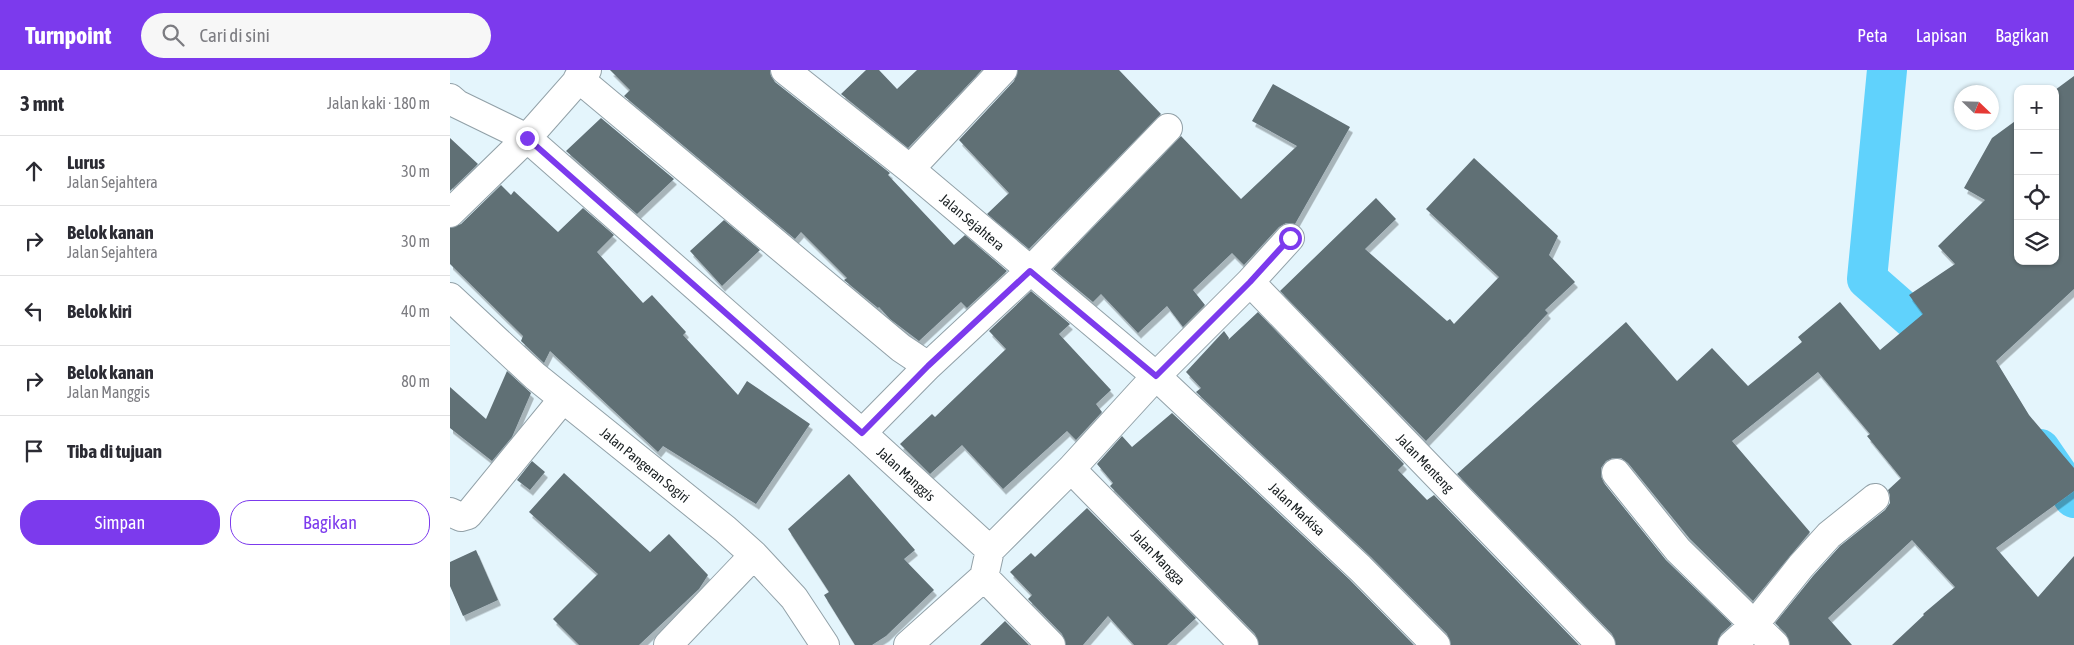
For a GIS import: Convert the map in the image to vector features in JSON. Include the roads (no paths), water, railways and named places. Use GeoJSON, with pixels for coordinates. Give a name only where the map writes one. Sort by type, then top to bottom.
{"type":"FeatureCollection","features":[{"type":"Feature","properties":{"kind":"street"},"geometry":{"type":"LineString","coordinates":[[910,169],[1003,70]]}},
{"type":"Feature","properties":{"kind":"street","name":"Jalan Sejahtera"},"geometry":{"type":"LineString","coordinates":[[796,73],[1156,376]]}},
{"type":"Feature","properties":{"kind":"street"},"geometry":{"type":"LineString","coordinates":[[450,212],[527,138],[583,74],[901,348],[928,366]]}},
{"type":"Feature","properties":{"kind":"street","name":"Jalan Manggis"},"geometry":{"type":"LineString","coordinates":[[450,98],[457,104],[527,138],[862,433],[990,550]]}},
{"type":"Feature","properties":{"kind":"street"},"geometry":{"type":"LineString","coordinates":[[862,433],[928,366],[1030,271],[1168,128]]}},
{"type":"Feature","properties":{"kind":"street"},"geometry":{"type":"LineString","coordinates":[[908,645],[984,577],[990,550],[1071,468],[1156,376],[1250,282],[1290,238]]}},
{"type":"Feature","properties":{"kind":"street","name":"Jalan Menteng"},"geometry":{"type":"LineString","coordinates":[[1250,282],[1601,645]]}},
{"type":"Feature","properties":{"kind":"street","name":"Jalan Pangeran Sogiri"},"geometry":{"type":"LineString","coordinates":[[450,298],[535,376],[754,555],[794,598],[825,645]]}},
{"type":"Feature","properties":{"kind":"street","name":"Jalan Markisa"},"geometry":{"type":"LineString","coordinates":[[1156,376],[1360,568],[1436,645]]}},
{"type":"Feature","properties":{"kind":"street"},"geometry":{"type":"LineString","coordinates":[[450,512],[461,517],[468,514],[563,399]]}},
{"type":"Feature","properties":{"kind":"street","name":"Jalan Mangga"},"geometry":{"type":"LineString","coordinates":[[1071,468],[1244,645]]}},
{"type":"Feature","properties":{"kind":"street"},"geometry":{"type":"LineString","coordinates":[[1616,473],[1678,550],[1775,645]]}},
{"type":"Feature","properties":{"kind":"street"},"geometry":{"type":"LineString","coordinates":[[1732,645],[1754,625],[1801,566],[1829,535],[1875,498]]}},
{"type":"Feature","properties":{"kind":"street"},"geometry":{"type":"LineString","coordinates":[[668,645],[754,555]]}},
{"type":"Feature","properties":{"kind":"street"},"geometry":{"type":"LineString","coordinates":[[984,577],[1051,645]]}},
{"type":"Feature","properties":{"kind":"waterway"},"geometry":{"type":"LineString","coordinates":[[1887,70],[1867,279],[1956,357]]}},
{"type":"Feature","properties":{"kind":"waterway"},"geometry":{"type":"LineString","coordinates":[[2040,449],[2074,498]]}}]}
